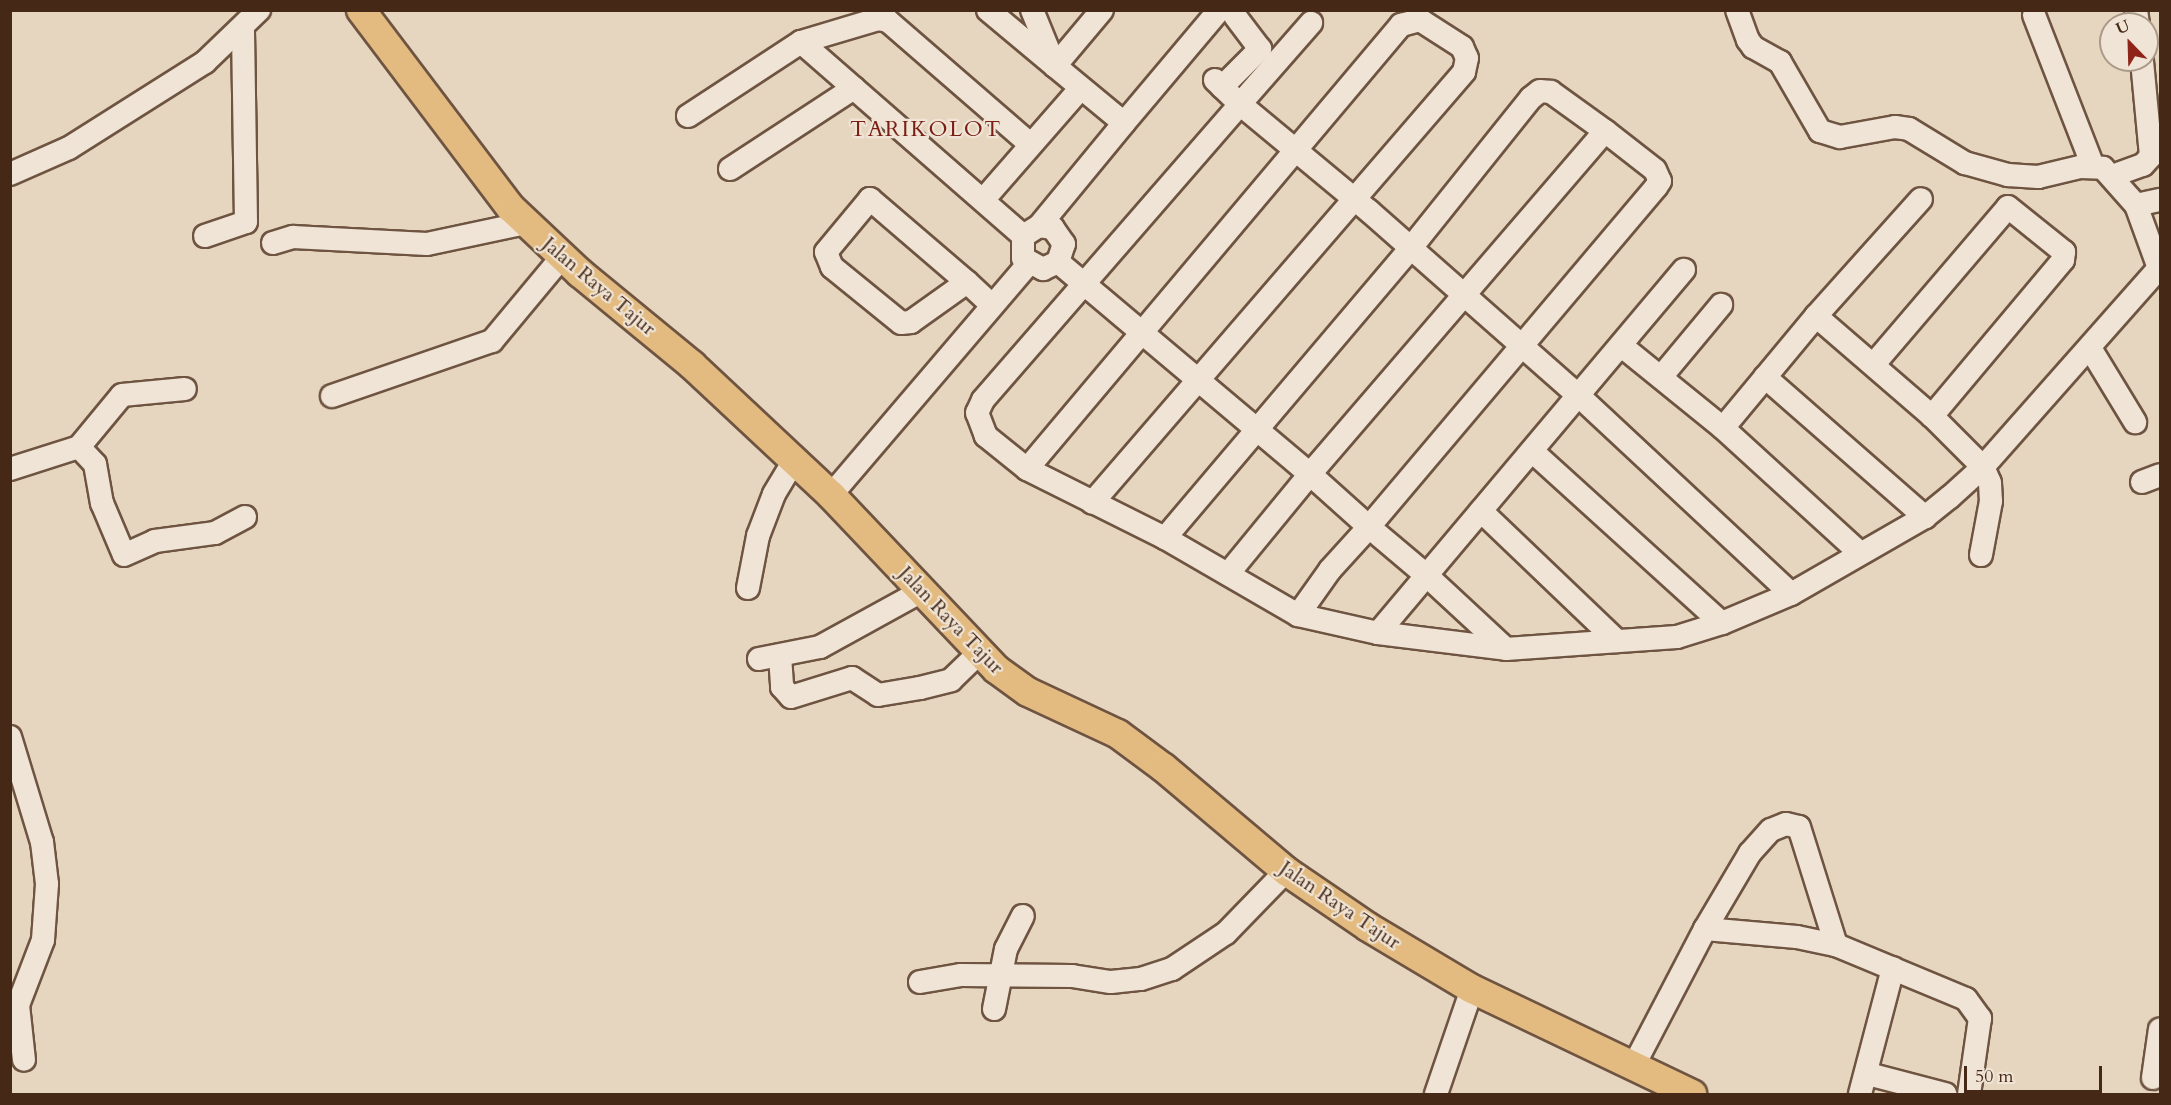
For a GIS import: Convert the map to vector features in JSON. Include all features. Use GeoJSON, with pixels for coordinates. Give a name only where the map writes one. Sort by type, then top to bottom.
{"type":"FeatureCollection","features":[{"type":"Feature","properties":{"kind":"main road","name":"Jalan Raya Tajur"},"geometry":{"type":"LineString","coordinates":[[361,10],[491,185],[526,223],[562,257],[692,365],[831,495],[979,653],[1028,692],[1118,734],[1164,768],[1286,871],[1472,989],[1692,1094]]}},
{"type":"Feature","properties":{"kind":"street"},"geometry":{"type":"LineString","coordinates":[[10,174],[69,148],[205,62],[259,10]]}},
{"type":"Feature","properties":{"kind":"street"},"geometry":{"type":"LineString","coordinates":[[988,10],[1124,123]]}},
{"type":"Feature","properties":{"kind":"street"},"geometry":{"type":"LineString","coordinates":[[1032,10],[1055,66]]}},
{"type":"Feature","properties":{"kind":"street"},"geometry":{"type":"LineString","coordinates":[[1055,66],[1102,10]]}},
{"type":"Feature","properties":{"kind":"street"},"geometry":{"type":"LineString","coordinates":[[1737,10],[1753,47],[1780,62],[1816,126],[1828,135],[1840,137],[1895,127],[1909,129],[1965,163],[2008,175],[2038,177],[2143,165],[2151,156],[2143,72]]}},
{"type":"Feature","properties":{"kind":"street"},"geometry":{"type":"LineString","coordinates":[[801,42],[984,199],[1031,231],[1053,228],[1062,237],[1064,251],[1058,262],[1043,269],[1028,264],[1020,251],[1031,231],[1124,123],[1227,13],[1260,49],[1219,84],[1579,396],[1791,594]]}},
{"type":"Feature","properties":{"kind":"street"},"geometry":{"type":"LineString","coordinates":[[1311,23],[983,400],[977,413],[986,436],[1027,469],[1165,538],[1298,615],[1378,633],[1506,650],[1677,637],[1722,623],[1791,594],[1925,517],[1983,467],[2160,269],[2136,205],[2103,171],[2034,15]]}},
{"type":"Feature","properties":{"kind":"street"},"geometry":{"type":"LineString","coordinates":[[688,116],[801,42],[878,19],[888,21],[1030,144]]}},
{"type":"Feature","properties":{"kind":"street"},"geometry":{"type":"LineString","coordinates":[[1027,469],[1401,25],[1420,20],[1462,47],[1467,58],[1464,72],[1092,503]]}},
{"type":"Feature","properties":{"kind":"street"},"geometry":{"type":"LineString","coordinates":[[205,236],[246,222],[243,27]]}},
{"type":"Feature","properties":{"kind":"street"},"geometry":{"type":"LineString","coordinates":[[730,169],[854,88]]}},
{"type":"Feature","properties":{"kind":"street"},"geometry":{"type":"LineString","coordinates":[[984,199],[1081,88]]}},
{"type":"Feature","properties":{"kind":"street"},"geometry":{"type":"LineString","coordinates":[[1165,538],[1410,249],[1540,91],[1551,92],[1655,170],[1660,181],[1519,346],[1298,615]]}},
{"type":"Feature","properties":{"kind":"street"},"geometry":{"type":"LineString","coordinates":[[1228,574],[1310,474],[1465,299],[1605,132]]}},
{"type":"Feature","properties":{"kind":"street"},"geometry":{"type":"LineString","coordinates":[[968,282],[911,322],[901,323],[832,267],[826,252],[870,199],[968,282],[991,304]]}},
{"type":"Feature","properties":{"kind":"street"},"geometry":{"type":"LineString","coordinates":[[1723,428],[1816,316],[1921,199]]}},
{"type":"Feature","properties":{"kind":"street"},"geometry":{"type":"LineString","coordinates":[[2136,205],[2160,200]]}},
{"type":"Feature","properties":{"kind":"street"},"geometry":{"type":"LineString","coordinates":[[1874,364],[2008,207],[2064,252],[2064,260],[1932,416]]}},
{"type":"Feature","properties":{"kind":"street"},"geometry":{"type":"LineString","coordinates":[[273,243],[293,237],[427,244],[526,223]]}},
{"type":"Feature","properties":{"kind":"street"},"geometry":{"type":"LineString","coordinates":[[332,396],[492,341],[562,257]]}},
{"type":"Feature","properties":{"kind":"street"},"geometry":{"type":"LineString","coordinates":[[1058,262],[1258,427],[1426,575],[1506,650]]}},
{"type":"Feature","properties":{"kind":"street"},"geometry":{"type":"LineString","coordinates":[[831,495],[991,304],[1028,264]]}},
{"type":"Feature","properties":{"kind":"street"},"geometry":{"type":"LineString","coordinates":[[1378,633],[1480,511],[1623,347],[1684,270]]}},
{"type":"Feature","properties":{"kind":"street"},"geometry":{"type":"LineString","coordinates":[[1661,377],[1721,305]]}},
{"type":"Feature","properties":{"kind":"street"},"geometry":{"type":"LineString","coordinates":[[1816,316],[1932,416],[1983,467],[1990,483],[1991,501],[1981,555]]}},
{"type":"Feature","properties":{"kind":"street"},"geometry":{"type":"LineString","coordinates":[[1623,347],[1723,428],[1860,553]]}},
{"type":"Feature","properties":{"kind":"street"},"geometry":{"type":"LineString","coordinates":[[2090,348],[2135,422]]}},
{"type":"Feature","properties":{"kind":"street"},"geometry":{"type":"LineString","coordinates":[[1765,377],[1925,517]]}},
{"type":"Feature","properties":{"kind":"street"},"geometry":{"type":"LineString","coordinates":[[10,469],[79,447],[123,395],[185,389]]}},
{"type":"Feature","properties":{"kind":"street"},"geometry":{"type":"LineString","coordinates":[[79,447],[95,464],[102,503],[124,555],[155,541],[215,533],[245,517]]}},
{"type":"Feature","properties":{"kind":"street"},"geometry":{"type":"LineString","coordinates":[[1532,451],[1722,623]]}},
{"type":"Feature","properties":{"kind":"street"},"geometry":{"type":"LineString","coordinates":[[748,588],[758,536],[774,494],[794,461]]}},
{"type":"Feature","properties":{"kind":"street"},"geometry":{"type":"LineString","coordinates":[[1480,511],[1617,641]]}},
{"type":"Feature","properties":{"kind":"street"},"geometry":{"type":"LineString","coordinates":[[922,591],[820,647],[770,658],[782,687],[791,697],[852,678],[878,695],[920,688],[951,680],[979,653]]}},
{"type":"Feature","properties":{"kind":"street"},"geometry":{"type":"LineString","coordinates":[[10,737],[42,842],[47,884],[43,940],[18,1005],[24,1060]]}},
{"type":"Feature","properties":{"kind":"street"},"geometry":{"type":"LineString","coordinates":[[1634,1065],[1705,929],[1750,853],[1771,830],[1792,824],[1799,827],[1836,945]]}},
{"type":"Feature","properties":{"kind":"street"},"geometry":{"type":"LineString","coordinates":[[920,982],[961,975],[1072,976],[1111,982],[1141,979],[1172,969],[1226,933],[1286,871]]}},
{"type":"Feature","properties":{"kind":"street"},"geometry":{"type":"LineString","coordinates":[[994,1009],[998,975],[1023,916]]}},
{"type":"Feature","properties":{"kind":"street"},"geometry":{"type":"LineString","coordinates":[[1705,929],[1797,937],[1836,945],[1973,1005],[1980,1018],[1969,1095]]}},
{"type":"Feature","properties":{"kind":"street"},"geometry":{"type":"LineString","coordinates":[[1893,968],[1864,1084],[1945,1095]]}},
{"type":"Feature","properties":{"kind":"street"},"geometry":{"type":"LineString","coordinates":[[1436,1095],[1472,989]]}},
{"type":"Feature","properties":{"kind":"street"},"geometry":{"type":"LineString","coordinates":[[2153,1078],[2160,1029]]}},
{"type":"Feature","properties":{"kind":"district","name":"TARIKOLOT"},"geometry":{"type":"Point","coordinates":[926,130]}}]}
